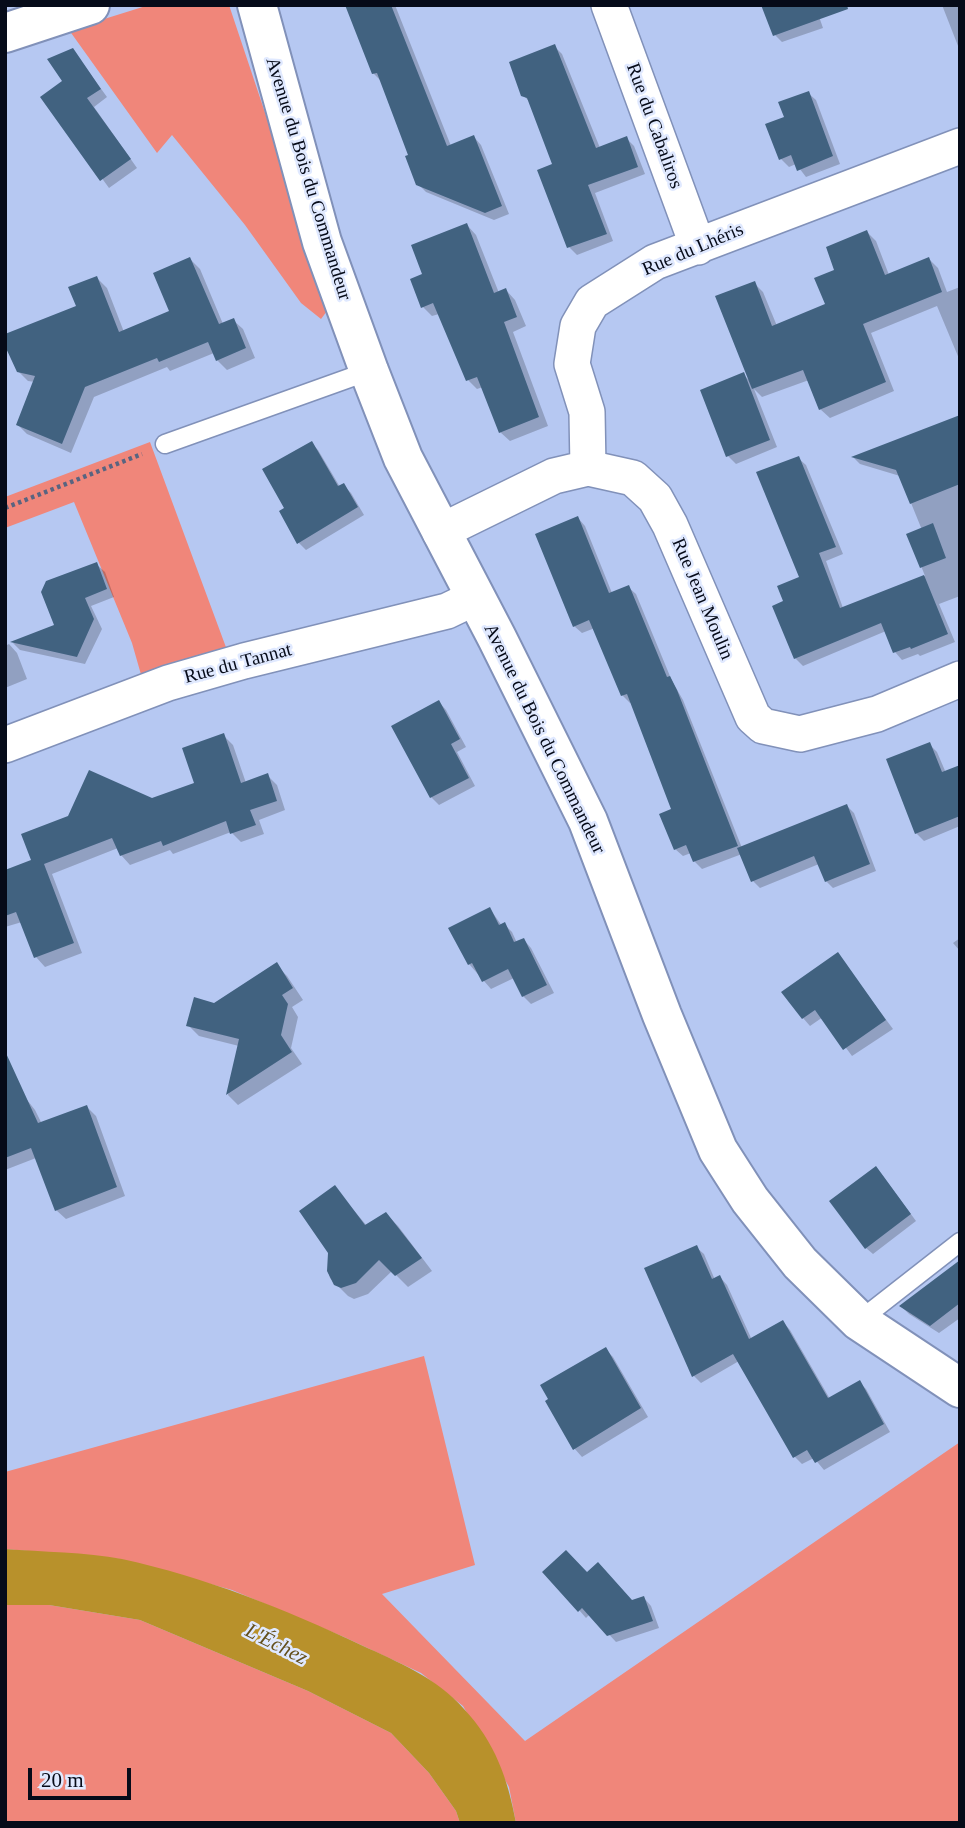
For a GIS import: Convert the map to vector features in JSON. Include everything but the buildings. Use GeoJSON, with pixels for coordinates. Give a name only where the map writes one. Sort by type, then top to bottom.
{"type":"FeatureCollection","features":[{"type":"Feature","properties":{"kind":"main road"},"geometry":{"type":"LineString","coordinates":[[5,33],[90,5]]}},
{"type":"Feature","properties":{"kind":"main road","name":"Avenue du Bois du Commandeur"},"geometry":{"type":"LineString","coordinates":[[257,5],[322,242],[403,458],[588,821],[662,1015],[718,1150],[750,1200],[800,1263],[859,1321],[960,1388]]}},
{"type":"Feature","properties":{"kind":"street","name":"Rue du Cabaliros"},"geometry":{"type":"LineString","coordinates":[[609,5],[698,247]]}},
{"type":"Feature","properties":{"kind":"street","name":"Rue du Lhéris"},"geometry":{"type":"LineString","coordinates":[[588,468],[587,412],[572,364],[578,326],[592,302],[655,262],[960,146]]}},
{"type":"Feature","properties":{"kind":"street","name":"Rue Jean Moulin"},"geometry":{"type":"LineString","coordinates":[[440,532],[554,476],[588,468],[633,478],[655,498],[670,525],[752,717],[763,726],[800,734],[877,714],[960,679]]}},
{"type":"Feature","properties":{"kind":"street","name":"Rue du Tannat"},"geometry":{"type":"LineString","coordinates":[[5,745],[168,683],[447,611],[474,598]]}},
{"type":"Feature","properties":{"kind":"lane"},"geometry":{"type":"LineString","coordinates":[[165,444],[369,371]]}},
{"type":"Feature","properties":{"kind":"lane"},"geometry":{"type":"LineString","coordinates":[[859,1321],[960,1242]]}},
{"type":"Feature","properties":{"kind":"path"},"geometry":{"type":"LineString","coordinates":[[5,508],[165,444]]}},
{"type":"Feature","properties":{"kind":"shaded area"},"geometry":{"type":"Polygon","coordinates":[[[149,5],[229,5],[330,307],[321,319],[301,303],[245,225],[172,135],[157,153],[69,30],[149,5]]]}},
{"type":"Feature","properties":{"kind":"shaded area"},"geometry":{"type":"Polygon","coordinates":[[[150,442],[227,650],[142,678],[132,643],[74,502],[5,528],[5,497],[150,442]]]}},
{"type":"Feature","properties":{"kind":"shaded area"},"geometry":{"type":"Polygon","coordinates":[[[424,1356],[475,1565],[382,1594],[525,1741],[960,1442],[960,1823],[516,1823],[509,1787],[463,1706],[421,1673],[232,1590],[120,1559],[5,1549],[5,1472],[424,1356]]]}},
{"type":"Feature","properties":{"kind":"shaded area"},"geometry":{"type":"Polygon","coordinates":[[[5,1605],[49,1605],[140,1620],[308,1691],[391,1733],[429,1773],[456,1811],[460,1823],[5,1823],[5,1605]]]}},
{"type":"Feature","properties":{"kind":"water","name":"L'Échez"},"geometry":{"type":"Polygon","coordinates":[[[5,1549],[122,1559],[184,1575],[303,1619],[416,1672],[453,1698],[484,1735],[499,1762],[516,1823],[460,1823],[456,1811],[429,1773],[391,1733],[308,1691],[140,1620],[49,1605],[5,1605],[5,1549]]]}}]}
